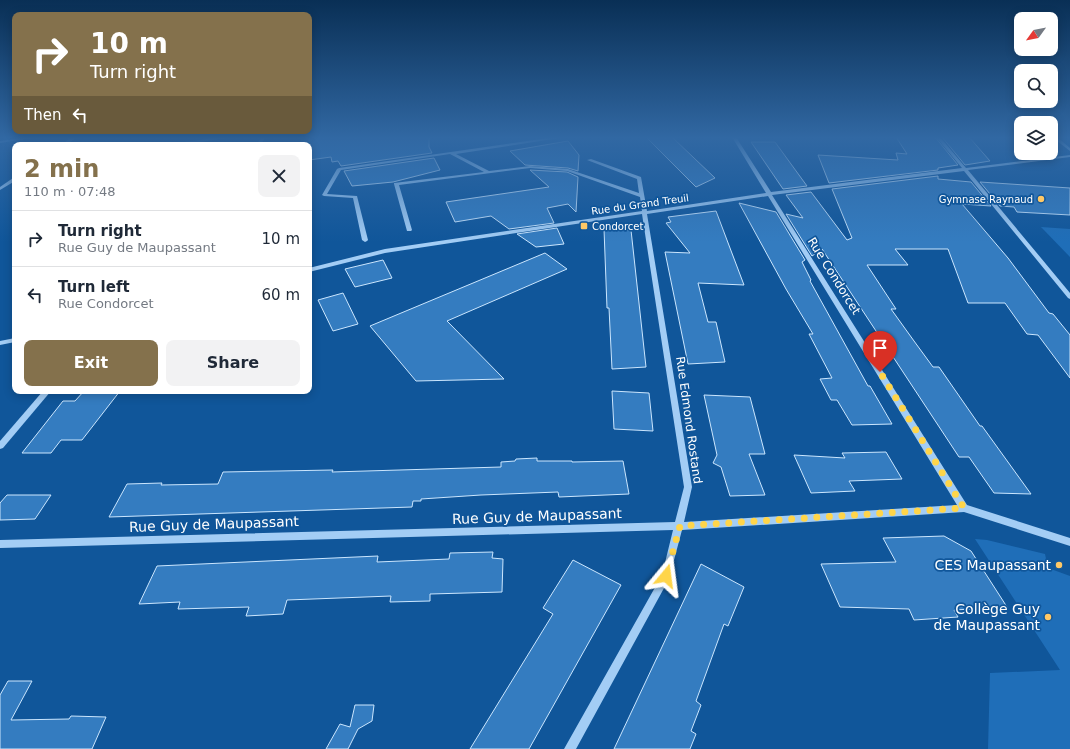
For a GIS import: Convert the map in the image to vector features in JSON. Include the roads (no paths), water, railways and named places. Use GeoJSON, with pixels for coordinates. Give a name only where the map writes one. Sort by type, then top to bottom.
{"type":"FeatureCollection","features":[{"type":"Feature","properties":{"kind":"street"},"geometry":{"type":"LineString","coordinates":[[337,172],[324,195],[355,197],[364,240]]}},
{"type":"Feature","properties":{"kind":"street"},"geometry":{"type":"LineString","coordinates":[[409,230],[396,184],[495,172]]}},
{"type":"Feature","properties":{"kind":"street"},"geometry":{"type":"LineString","coordinates":[[574,172],[642,196]]}},
{"type":"Feature","properties":{"kind":"street","name":"Rue Edmond Rostand"},"geometry":{"type":"LineString","coordinates":[[570,749],[666,576],[680,526],[688,487],[639,178],[622,172]]}},
{"type":"Feature","properties":{"kind":"street","name":"Rue Condorcet"},"geometry":{"type":"LineString","coordinates":[[756,172],[964,508]]}},
{"type":"Feature","properties":{"kind":"street","name":"Rue du Grand Treuil"},"geometry":{"type":"LineString","coordinates":[[312,269],[385,251],[645,212],[738,200],[770,194],[942,172]]}},
{"type":"Feature","properties":{"kind":"street"},"geometry":{"type":"LineString","coordinates":[[967,172],[1070,297]]}},
{"type":"Feature","properties":{"kind":"street"},"geometry":{"type":"LineString","coordinates":[[0,189],[12,181]]}},
{"type":"Feature","properties":{"kind":"street"},"geometry":{"type":"LineString","coordinates":[[0,343],[12,341]]}},
{"type":"Feature","properties":{"kind":"street"},"geometry":{"type":"LineString","coordinates":[[0,446],[44,394]]}},
{"type":"Feature","properties":{"kind":"street","name":"Rue Guy de Maupassant"},"geometry":{"type":"LineString","coordinates":[[0,544],[680,526],[964,508],[1070,542]]}},
{"type":"Feature","properties":{"kind":"place","name":"Gymnase Raynaud"},"geometry":{"type":"Point","coordinates":[1041,199]}},
{"type":"Feature","properties":{"kind":"place","name":"Condorcet"},"geometry":{"type":"Point","coordinates":[584,226]}},
{"type":"Feature","properties":{"kind":"place","name":"CES Maupassant"},"geometry":{"type":"Point","coordinates":[1059,565]}},
{"type":"Feature","properties":{"kind":"place","name":"Collège Guy de Maupassant"},"geometry":{"type":"Point","coordinates":[1048,617]}}]}
